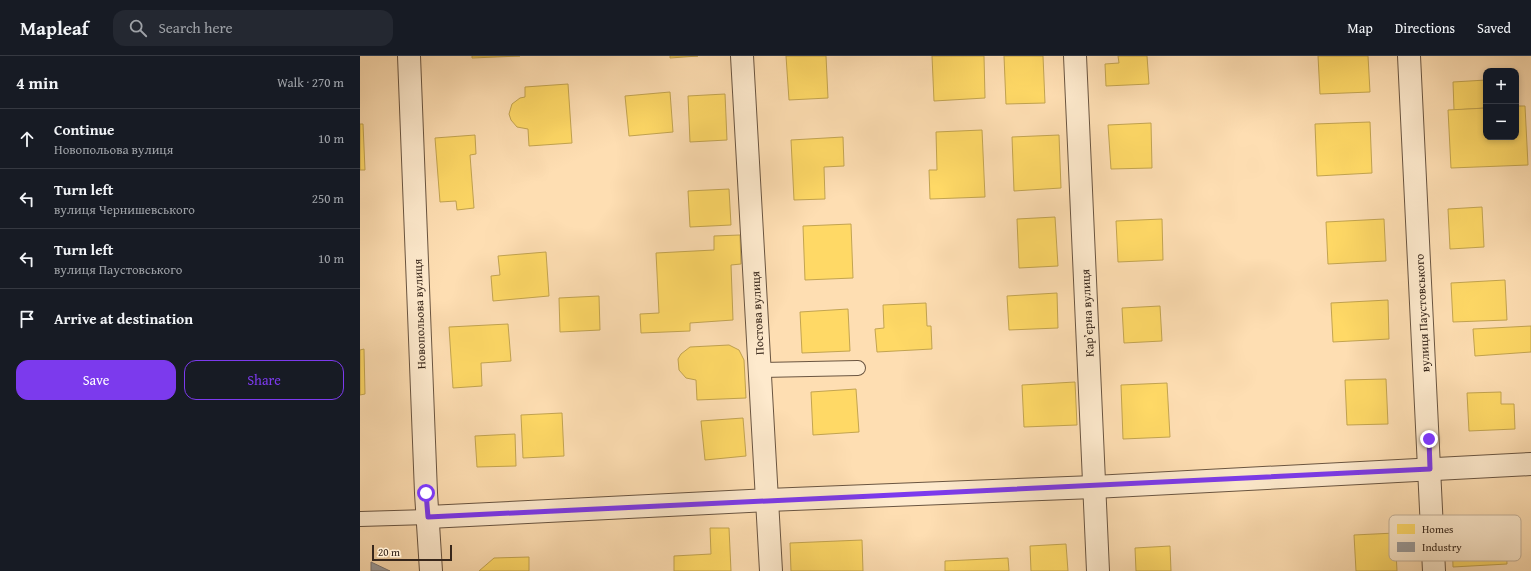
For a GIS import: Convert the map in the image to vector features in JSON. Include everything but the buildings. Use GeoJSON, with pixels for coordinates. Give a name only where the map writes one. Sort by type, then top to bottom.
{"type":"FeatureCollection","features":[{"type":"Feature","properties":{"kind":"street","name":"Новопольова вулиця"},"geometry":{"type":"LineString","coordinates":[[409,56],[431,571]]}},
{"type":"Feature","properties":{"kind":"street","name":"Постова вулиця"},"geometry":{"type":"LineString","coordinates":[[742,56],[771,571]]}},
{"type":"Feature","properties":{"kind":"street","name":"Карʼєрна вулиця"},"geometry":{"type":"LineString","coordinates":[[1075,56],[1098,571]]}},
{"type":"Feature","properties":{"kind":"street","name":"вулиця Паустовського"},"geometry":{"type":"LineString","coordinates":[[1409,56],[1432,515]]}},
{"type":"Feature","properties":{"kind":"street"},"geometry":{"type":"LineString","coordinates":[[428,517],[768,500],[1094,487],[1531,464]]}},
{"type":"Feature","properties":{"kind":"street","name":"вулиця Паустовського"},"geometry":{"type":"LineString","coordinates":[[1434,561],[1434,571]]}},
{"type":"Feature","properties":{"kind":"lane"},"geometry":{"type":"LineString","coordinates":[[760,370],[858,368]]}},
{"type":"Feature","properties":{"kind":"lane"},"geometry":{"type":"LineString","coordinates":[[360,519],[428,517]]}},
{"type":"Feature","properties":{"kind":"route"},"geometry":{"type":"LineString","coordinates":[[426,493],[428,517],[768,500],[1094,487],[1430,469],[1429,439]]}}]}
